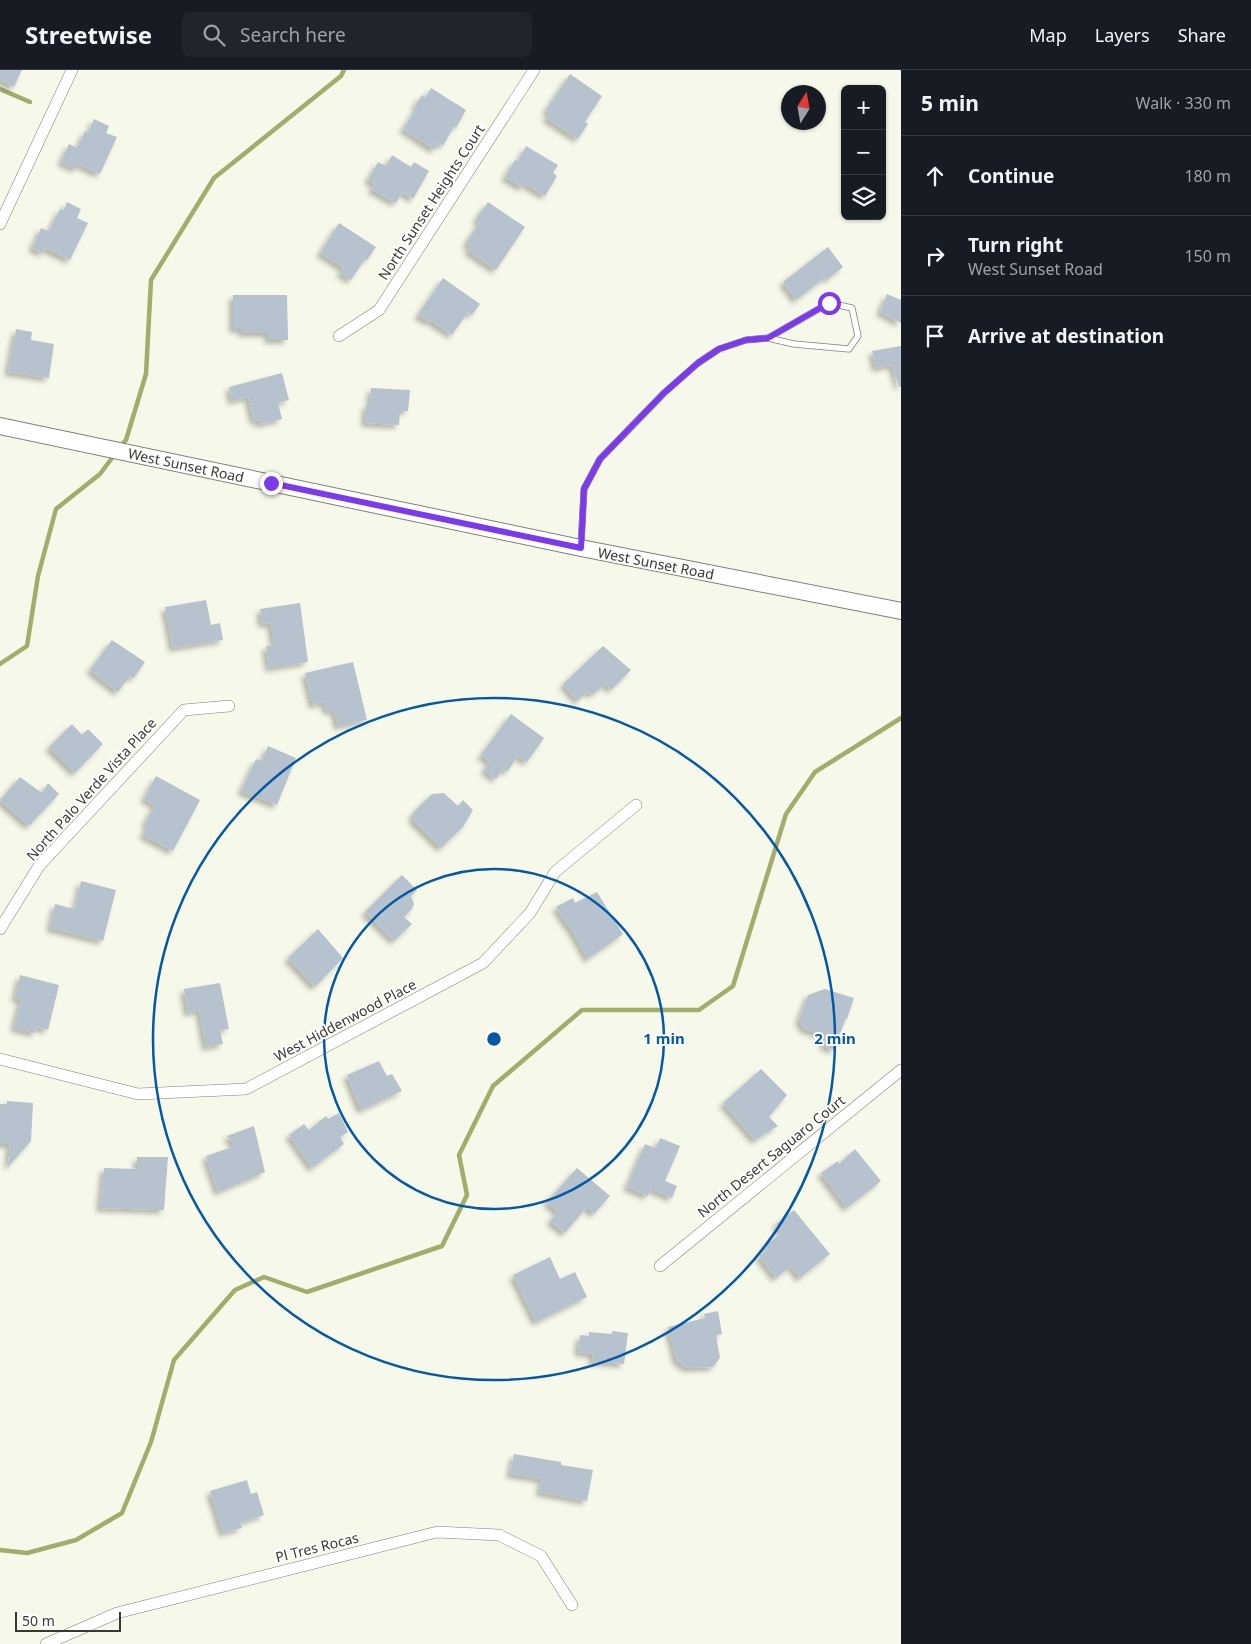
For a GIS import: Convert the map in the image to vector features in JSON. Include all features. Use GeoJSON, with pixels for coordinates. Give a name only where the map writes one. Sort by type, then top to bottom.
{"type":"FeatureCollection","features":[{"type":"Feature","properties":{"kind":"street"},"geometry":{"type":"LineString","coordinates":[[0,224],[72,70]]}},
{"type":"Feature","properties":{"kind":"street","name":"North Sunset Heights Court"},"geometry":{"type":"LineString","coordinates":[[339,336],[380,310],[534,70]]}},
{"type":"Feature","properties":{"kind":"street","name":"West Sunset Road"},"geometry":{"type":"LineString","coordinates":[[0,426],[581,548],[901,611]]}},
{"type":"Feature","properties":{"kind":"street","name":"North Palo Verde Vista Place"},"geometry":{"type":"LineString","coordinates":[[0,929],[39,866],[184,710],[229,706]]}},
{"type":"Feature","properties":{"kind":"street","name":"West Hiddenwood Place"},"geometry":{"type":"LineString","coordinates":[[0,1059],[138,1094],[246,1089],[483,963],[530,913],[555,872],[636,804]]}},
{"type":"Feature","properties":{"kind":"street","name":"North Desert Saguaro Court"},"geometry":{"type":"LineString","coordinates":[[660,1266],[901,1070]]}},
{"type":"Feature","properties":{"kind":"street","name":"Pl Tres Rocas"},"geometry":{"type":"LineString","coordinates":[[46,1644],[117,1613],[437,1532],[500,1534],[541,1556],[572,1605]]}},
{"type":"Feature","properties":{"kind":"lane"},"geometry":{"type":"LineString","coordinates":[[581,548],[584,489],[600,459],[664,393],[698,363],[719,349],[746,340],[768,338],[794,344],[849,349],[858,336],[852,308],[829,303],[768,338]]}},
{"type":"Feature","properties":{"kind":"building"},"geometry":{"type":"Polygon","coordinates":[[[0,70],[22,70],[14,87],[0,80],[0,70]]]}},
{"type":"Feature","properties":{"kind":"building"},"geometry":{"type":"Polygon","coordinates":[[[570,74],[602,96],[585,122],[588,124],[578,139],[546,118],[550,113],[546,110],[570,74]]]}},
{"type":"Feature","properties":{"kind":"building"},"geometry":{"type":"Polygon","coordinates":[[[431,88],[466,110],[443,146],[438,142],[435,150],[403,129],[422,95],[425,98],[431,88]]]}},
{"type":"Feature","properties":{"kind":"building"},"geometry":{"type":"Polygon","coordinates":[[[94,119],[109,126],[106,133],[117,137],[100,174],[78,164],[76,169],[61,162],[69,144],[77,148],[85,131],[88,133],[94,119]]]}},
{"type":"Feature","properties":{"kind":"building"},"geometry":{"type":"Polygon","coordinates":[[[526,146],[558,165],[553,173],[557,176],[545,196],[524,183],[523,188],[505,177],[515,160],[518,161],[526,146]]]}},
{"type":"Feature","properties":{"kind":"building"},"geometry":{"type":"Polygon","coordinates":[[[392,155],[411,167],[414,162],[429,171],[413,199],[402,192],[396,203],[371,189],[375,184],[368,180],[378,162],[386,166],[392,155]]]}},
{"type":"Feature","properties":{"kind":"building"},"geometry":{"type":"Polygon","coordinates":[[[67,202],[81,209],[77,218],[88,223],[70,260],[45,248],[43,253],[32,248],[41,228],[49,231],[60,209],[64,210],[67,202]]]}},
{"type":"Feature","properties":{"kind":"building"},"geometry":{"type":"Polygon","coordinates":[[[488,202],[525,227],[496,270],[468,251],[471,246],[466,243],[480,222],[476,219],[488,202]]]}},
{"type":"Feature","properties":{"kind":"building"},"geometry":{"type":"Polygon","coordinates":[[[339,223],[376,247],[367,260],[365,259],[351,280],[340,273],[344,268],[320,253],[339,223]]]}},
{"type":"Feature","properties":{"kind":"building"},"geometry":{"type":"Polygon","coordinates":[[[828,247],[843,267],[828,279],[826,277],[796,300],[783,282],[828,247]]]}},
{"type":"Feature","properties":{"kind":"building"},"geometry":{"type":"Polygon","coordinates":[[[443,278],[480,304],[472,315],[468,312],[452,335],[430,320],[429,322],[418,315],[443,278]]]}},
{"type":"Feature","properties":{"kind":"building"},"geometry":{"type":"Polygon","coordinates":[[[887,294],[901,300],[901,323],[880,312],[887,294]]]}},
{"type":"Feature","properties":{"kind":"building"},"geometry":{"type":"Polygon","coordinates":[[[233,295],[287,295],[288,340],[268,340],[268,333],[242,333],[242,329],[233,329],[233,295]]]}},
{"type":"Feature","properties":{"kind":"building"},"geometry":{"type":"Polygon","coordinates":[[[16,329],[32,332],[31,340],[54,344],[49,378],[8,372],[16,329]]]}},
{"type":"Feature","properties":{"kind":"building"},"geometry":{"type":"Polygon","coordinates":[[[901,346],[901,386],[899,387],[892,365],[876,368],[872,351],[901,346]]]}},
{"type":"Feature","properties":{"kind":"building"},"geometry":{"type":"Polygon","coordinates":[[[282,373],[289,400],[278,403],[282,419],[260,424],[259,420],[254,421],[248,397],[232,401],[229,387],[282,373]]]}},
{"type":"Feature","properties":{"kind":"building"},"geometry":{"type":"Polygon","coordinates":[[[371,388],[410,390],[408,411],[400,411],[399,425],[365,423],[366,405],[370,405],[371,388]]]}},
{"type":"Feature","properties":{"kind":"building"},"geometry":{"type":"Polygon","coordinates":[[[206,600],[211,625],[220,623],[223,640],[173,648],[165,607],[206,600]]]}},
{"type":"Feature","properties":{"kind":"building"},"geometry":{"type":"Polygon","coordinates":[[[300,603],[308,662],[269,668],[266,646],[274,645],[271,623],[262,624],[260,609],[300,603]]]}},
{"type":"Feature","properties":{"kind":"building"},"geometry":{"type":"Polygon","coordinates":[[[112,640],[145,662],[134,678],[130,676],[118,692],[90,670],[112,640]]]}},
{"type":"Feature","properties":{"kind":"building"},"geometry":{"type":"Polygon","coordinates":[[[603,646],[631,670],[611,690],[606,684],[593,694],[586,692],[578,701],[563,684],[603,646]]]}},
{"type":"Feature","properties":{"kind":"building"},"geometry":{"type":"Polygon","coordinates":[[[353,662],[367,720],[338,726],[334,710],[327,711],[324,702],[313,705],[305,673],[353,662]]]}},
{"type":"Feature","properties":{"kind":"building"},"geometry":{"type":"Polygon","coordinates":[[[511,714],[544,738],[527,762],[518,756],[507,772],[503,769],[496,779],[484,770],[490,762],[481,755],[511,714]]]}},
{"type":"Feature","properties":{"kind":"building"},"geometry":{"type":"Polygon","coordinates":[[[72,724],[82,735],[88,729],[103,744],[75,773],[49,747],[72,724]]]}},
{"type":"Feature","properties":{"kind":"building"},"geometry":{"type":"Polygon","coordinates":[[[268,746],[296,758],[277,805],[241,791],[256,759],[262,761],[268,746]]]}},
{"type":"Feature","properties":{"kind":"building"},"geometry":{"type":"Polygon","coordinates":[[[156,776],[200,800],[173,851],[143,835],[148,825],[145,823],[155,805],[144,799],[156,776]]]}},
{"type":"Feature","properties":{"kind":"building"},"geometry":{"type":"Polygon","coordinates":[[[20,777],[42,793],[48,783],[59,794],[29,826],[0,800],[20,777]]]}},
{"type":"Feature","properties":{"kind":"building"},"geometry":{"type":"Polygon","coordinates":[[[444,793],[458,806],[463,800],[473,810],[463,827],[441,848],[413,820],[413,813],[432,794],[444,793]]]}},
{"type":"Feature","properties":{"kind":"building"},"geometry":{"type":"Polygon","coordinates":[[[402,875],[417,890],[411,896],[414,904],[412,909],[404,917],[412,924],[394,941],[365,912],[402,875]]]}},
{"type":"Feature","properties":{"kind":"building"},"geometry":{"type":"Polygon","coordinates":[[[81,881],[116,890],[103,941],[50,928],[55,904],[75,909],[81,881]]]}},
{"type":"Feature","properties":{"kind":"building"},"geometry":{"type":"Polygon","coordinates":[[[597,892],[623,934],[588,959],[569,925],[556,907],[573,898],[575,903],[597,892]]]}},
{"type":"Feature","properties":{"kind":"building"},"geometry":{"type":"Polygon","coordinates":[[[318,929],[343,958],[315,987],[288,958],[318,929]]]}},
{"type":"Feature","properties":{"kind":"building"},"geometry":{"type":"Polygon","coordinates":[[[20,975],[59,985],[48,1030],[37,1027],[35,1033],[14,1028],[21,999],[15,998],[20,975]]]}},
{"type":"Feature","properties":{"kind":"building"},"geometry":{"type":"Polygon","coordinates":[[[220,983],[229,1029],[220,1030],[223,1044],[206,1047],[199,1010],[188,1013],[184,989],[220,983]]]}},
{"type":"Feature","properties":{"kind":"building"},"geometry":{"type":"Polygon","coordinates":[[[825,989],[854,998],[834,1050],[823,1046],[826,1037],[803,1028],[799,1019],[808,995],[825,989]]]}},
{"type":"Feature","properties":{"kind":"building"},"geometry":{"type":"Polygon","coordinates":[[[379,1061],[387,1076],[392,1074],[402,1091],[361,1110],[347,1075],[379,1061]]]}},
{"type":"Feature","properties":{"kind":"building"},"geometry":{"type":"Polygon","coordinates":[[[761,1069],[787,1095],[769,1117],[778,1126],[755,1140],[723,1103],[761,1069]]]}},
{"type":"Feature","properties":{"kind":"building"},"geometry":{"type":"Polygon","coordinates":[[[7,1101],[33,1103],[31,1141],[8,1167],[10,1144],[0,1144],[0,1104],[7,1104],[7,1101]]]}},
{"type":"Feature","properties":{"kind":"building"},"geometry":{"type":"Polygon","coordinates":[[[339,1113],[348,1132],[340,1137],[344,1144],[312,1168],[289,1135],[304,1124],[309,1130],[326,1116],[328,1119],[339,1113]]]}},
{"type":"Feature","properties":{"kind":"building"},"geometry":{"type":"Polygon","coordinates":[[[254,1126],[265,1172],[218,1192],[206,1156],[235,1146],[227,1136],[254,1126]]]}},
{"type":"Feature","properties":{"kind":"building"},"geometry":{"type":"Polygon","coordinates":[[[660,1138],[680,1146],[665,1181],[677,1186],[672,1198],[651,1189],[648,1196],[627,1187],[645,1144],[656,1148],[660,1138]]]}},
{"type":"Feature","properties":{"kind":"building"},"geometry":{"type":"Polygon","coordinates":[[[855,1149],[881,1181],[847,1208],[821,1173],[838,1161],[839,1164],[855,1149]]]}},
{"type":"Feature","properties":{"kind":"building"},"geometry":{"type":"Polygon","coordinates":[[[137,1157],[168,1157],[164,1210],[100,1208],[104,1168],[137,1169],[137,1157]]]}},
{"type":"Feature","properties":{"kind":"building"},"geometry":{"type":"Polygon","coordinates":[[[577,1168],[610,1196],[594,1214],[587,1207],[565,1233],[550,1221],[558,1212],[547,1202],[577,1168]]]}},
{"type":"Feature","properties":{"kind":"building"},"geometry":{"type":"Polygon","coordinates":[[[794,1210],[830,1254],[800,1278],[791,1266],[776,1278],[759,1256],[768,1249],[765,1246],[782,1232],[776,1224],[794,1210]]]}},
{"type":"Feature","properties":{"kind":"building"},"geometry":{"type":"Polygon","coordinates":[[[550,1257],[560,1279],[575,1272],[587,1297],[536,1322],[513,1275],[550,1257]]]}},
{"type":"Feature","properties":{"kind":"building"},"geometry":{"type":"Polygon","coordinates":[[[718,1311],[722,1334],[716,1335],[720,1358],[713,1367],[687,1368],[677,1361],[668,1327],[705,1318],[704,1314],[718,1311]]]}},
{"type":"Feature","properties":{"kind":"building"},"geometry":{"type":"Polygon","coordinates":[[[612,1331],[628,1333],[624,1364],[592,1361],[593,1354],[578,1352],[580,1335],[589,1336],[589,1332],[612,1334],[612,1331]]]}},
{"type":"Feature","properties":{"kind":"building"},"geometry":{"type":"Polygon","coordinates":[[[514,1454],[593,1470],[587,1501],[539,1492],[542,1479],[510,1474],[514,1454]]]}},
{"type":"Feature","properties":{"kind":"building"},"geometry":{"type":"Polygon","coordinates":[[[247,1480],[251,1494],[257,1492],[264,1515],[240,1523],[242,1528],[223,1533],[210,1491],[247,1480]]]}},
{"type":"Feature","properties":{"kind":"waterway"},"geometry":{"type":"LineString","coordinates":[[119,448],[126,440],[146,374],[151,280],[214,178],[341,76],[344,70]]}},
{"type":"Feature","properties":{"kind":"waterway"},"geometry":{"type":"LineString","coordinates":[[0,89],[30,102]]}},
{"type":"Feature","properties":{"kind":"waterway"},"geometry":{"type":"LineString","coordinates":[[0,664],[27,646],[38,576],[56,509],[100,474],[115,454]]}},
{"type":"Feature","properties":{"kind":"waterway"},"geometry":{"type":"LineString","coordinates":[[0,1550],[27,1553],[76,1540],[122,1513],[151,1442],[174,1360],[235,1290],[264,1277],[307,1292],[442,1246],[467,1195],[459,1155],[493,1086],[582,1010],[699,1010],[733,986],[786,814],[815,772],[901,718]]}},
{"type":"Feature","properties":{"kind":"route"},"geometry":{"type":"LineString","coordinates":[[271,483],[581,548],[584,489],[600,459],[664,393],[698,363],[719,349],[746,340],[768,338],[829,303]]}}]}
